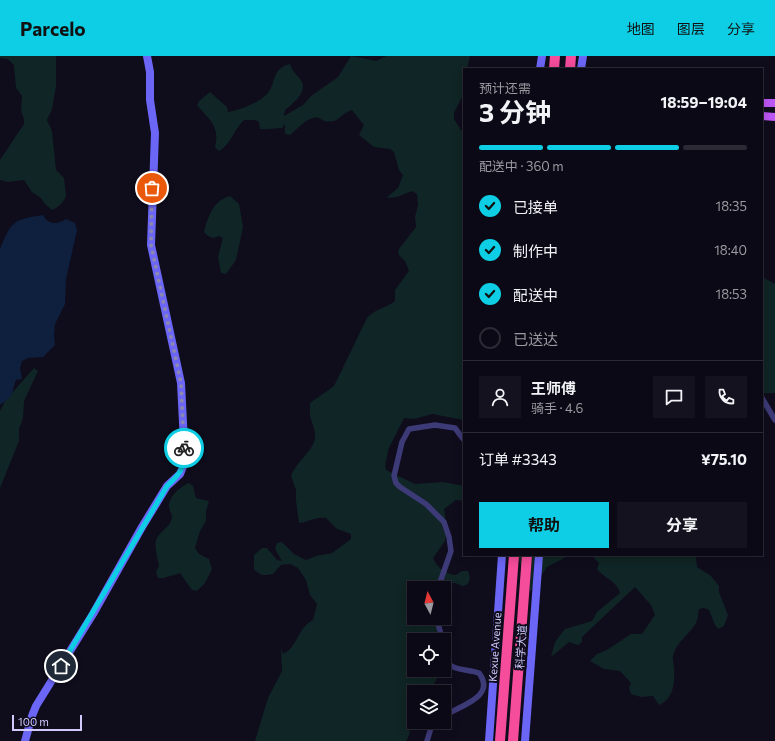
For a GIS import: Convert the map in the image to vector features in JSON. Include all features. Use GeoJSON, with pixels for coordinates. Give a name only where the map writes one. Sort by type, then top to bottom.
{"type":"FeatureCollection","features":[{"type":"Feature","properties":{"kind":"highway"},"geometry":{"type":"LineString","coordinates":[[554,68],[556,56]]}},
{"type":"Feature","properties":{"kind":"highway"},"geometry":{"type":"LineString","coordinates":[[570,68],[571,56]]}},
{"type":"Feature","properties":{"kind":"highway","name":"Kexue Avenue"},"geometry":{"type":"LineString","coordinates":[[500,741],[514,556]]}},
{"type":"Feature","properties":{"kind":"highway"},"geometry":{"type":"LineString","coordinates":[[513,741],[527,556]]}},
{"type":"Feature","properties":{"kind":"main road"},"geometry":{"type":"LineString","coordinates":[[763,103],[775,103]]}},
{"type":"Feature","properties":{"kind":"main road"},"geometry":{"type":"LineString","coordinates":[[763,116],[775,117]]}},
{"type":"Feature","properties":{"kind":"street"},"geometry":{"type":"LineString","coordinates":[[25,741],[36,706],[93,614],[167,486],[180,474],[185,462],[181,383],[151,245],[150,229],[155,133],[150,100],[150,72],[147,56]]}},
{"type":"Feature","properties":{"kind":"street"},"geometry":{"type":"LineString","coordinates":[[540,68],[542,56]]}},
{"type":"Feature","properties":{"kind":"street"},"geometry":{"type":"LineString","coordinates":[[581,68],[583,56]]}},
{"type":"Feature","properties":{"kind":"street"},"geometry":{"type":"LineString","coordinates":[[763,400],[775,420]]}},
{"type":"Feature","properties":{"kind":"street"},"geometry":{"type":"LineString","coordinates":[[440,581],[451,551],[449,537],[444,522],[426,504],[396,483],[394,476],[395,468],[402,442],[408,429],[435,424],[455,428],[463,439]]}},
{"type":"Feature","properties":{"kind":"street"},"geometry":{"type":"LineString","coordinates":[[489,741],[502,556]]}},
{"type":"Feature","properties":{"kind":"street","name":"科学大道"},"geometry":{"type":"LineString","coordinates":[[525,741],[539,556]]}},
{"type":"Feature","properties":{"kind":"street"},"geometry":{"type":"LineString","coordinates":[[451,666],[455,669],[479,673],[484,685],[482,692],[477,698],[451,712]]}},
{"type":"Feature","properties":{"kind":"street"},"geometry":{"type":"LineString","coordinates":[[427,741],[431,729]]}},
{"type":"Feature","properties":{"kind":"green space"},"geometry":{"type":"Polygon","coordinates":[[[0,56],[56,56],[56,86],[52,109],[47,120],[52,131],[56,170],[64,178],[66,196],[64,201],[57,208],[52,210],[41,198],[32,192],[24,180],[8,182],[0,180],[0,160],[24,124],[24,119],[21,111],[22,96],[16,88],[14,65],[8,59],[0,58],[0,56]]]}},
{"type":"Feature","properties":{"kind":"green space"},"geometry":{"type":"Polygon","coordinates":[[[351,56],[376,61],[386,56],[470,56],[467,68],[463,68],[463,95],[454,113],[454,119],[463,131],[463,420],[432,414],[414,419],[404,418],[388,450],[385,464],[386,470],[415,484],[443,482],[463,486],[463,501],[456,500],[444,509],[447,531],[445,541],[433,558],[439,568],[445,572],[456,575],[462,571],[468,571],[470,578],[468,584],[463,586],[451,583],[451,581],[407,581],[407,625],[442,625],[443,633],[407,633],[407,677],[438,677],[434,685],[407,685],[407,729],[410,729],[410,731],[406,741],[255,741],[268,698],[282,671],[281,648],[283,654],[288,651],[304,627],[313,620],[317,604],[310,595],[306,580],[298,568],[290,564],[281,565],[273,574],[262,575],[254,570],[254,555],[262,548],[267,548],[277,560],[282,561],[275,549],[277,543],[282,542],[294,554],[306,560],[316,556],[332,553],[351,539],[351,534],[337,529],[326,518],[318,518],[299,523],[296,490],[291,476],[293,471],[314,443],[315,435],[310,416],[310,403],[334,386],[367,318],[395,301],[395,290],[409,271],[405,261],[398,254],[399,249],[416,227],[415,217],[418,205],[417,194],[412,191],[397,197],[386,198],[398,188],[403,175],[399,170],[394,152],[390,149],[374,147],[359,135],[364,125],[352,110],[336,120],[329,122],[320,118],[311,118],[290,135],[285,134],[285,124],[282,128],[260,129],[259,122],[255,120],[244,120],[226,146],[219,151],[215,147],[215,128],[197,105],[199,101],[210,92],[227,107],[228,112],[248,106],[266,95],[272,87],[279,70],[290,64],[303,86],[298,98],[285,110],[284,116],[303,105],[311,96],[338,77],[351,56]]]}},
{"type":"Feature","properties":{"kind":"green space"},"geometry":{"type":"Polygon","coordinates":[[[230,196],[239,204],[243,227],[236,260],[226,274],[221,273],[218,257],[223,238],[219,236],[213,238],[204,232],[212,210],[220,201],[230,196]]]}},
{"type":"Feature","properties":{"kind":"green space"},"geometry":{"type":"Polygon","coordinates":[[[763,278],[775,284],[775,393],[763,393],[763,278]]]}},
{"type":"Feature","properties":{"kind":"green space"},"geometry":{"type":"Polygon","coordinates":[[[34,368],[38,371],[24,401],[23,418],[19,429],[19,441],[0,488],[0,411],[5,401],[34,368]]]}},
{"type":"Feature","properties":{"kind":"green space"},"geometry":{"type":"Polygon","coordinates":[[[189,483],[193,486],[196,498],[209,501],[206,511],[206,521],[200,531],[195,548],[199,554],[209,559],[212,569],[205,583],[197,591],[192,590],[180,573],[164,578],[158,578],[156,572],[159,566],[156,541],[158,536],[168,526],[172,519],[169,508],[171,499],[182,486],[189,483]]]}},
{"type":"Feature","properties":{"kind":"green space"},"geometry":{"type":"Polygon","coordinates":[[[517,556],[568,556],[547,567],[530,592],[517,556]]]}},
{"type":"Feature","properties":{"kind":"green space"},"geometry":{"type":"Polygon","coordinates":[[[592,556],[699,556],[696,557],[697,567],[711,576],[719,586],[719,592],[728,615],[724,626],[718,629],[709,610],[704,608],[699,609],[696,623],[677,647],[673,656],[674,684],[671,694],[668,699],[659,705],[653,696],[641,697],[631,694],[629,688],[631,683],[620,671],[604,669],[590,661],[597,654],[607,650],[631,634],[642,634],[655,615],[651,605],[635,587],[582,637],[582,642],[578,645],[569,642],[551,657],[555,642],[565,629],[592,621],[597,612],[620,593],[616,585],[597,569],[599,563],[592,556]]]}},
{"type":"Feature","properties":{"kind":"water"},"geometry":{"type":"Polygon","coordinates":[[[43,215],[47,221],[53,223],[66,219],[75,223],[77,230],[66,279],[65,304],[55,324],[55,345],[43,357],[28,358],[22,361],[20,368],[22,379],[16,380],[11,396],[0,405],[0,249],[7,233],[14,223],[25,218],[43,215]]]}},
{"type":"Feature","properties":{"kind":"way so far"},"geometry":{"type":"LineString","coordinates":[[152,188],[150,229],[151,245],[181,383],[184,448]]}},
{"type":"Feature","properties":{"kind":"route"},"geometry":{"type":"LineString","coordinates":[[61,666],[167,486],[180,474],[185,462],[184,448]]}}]}
